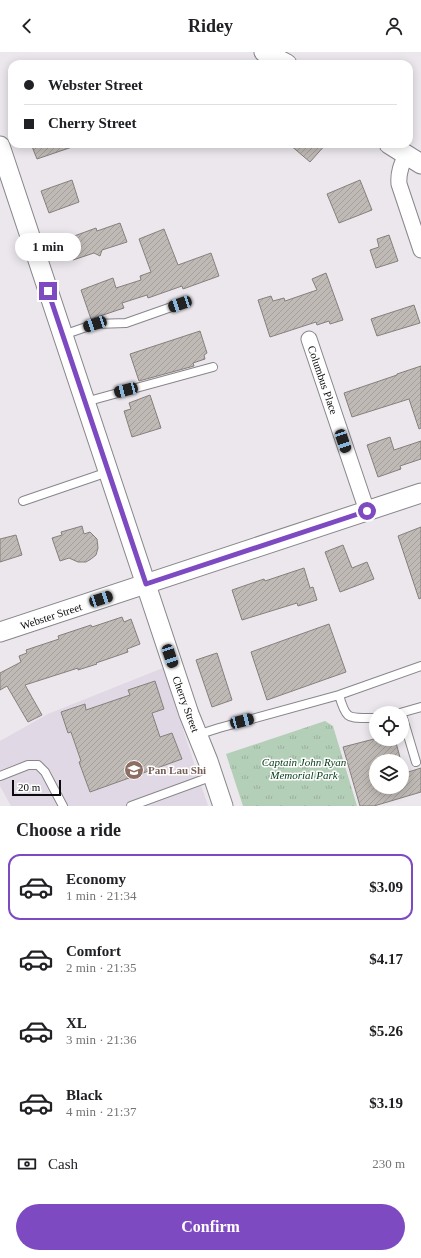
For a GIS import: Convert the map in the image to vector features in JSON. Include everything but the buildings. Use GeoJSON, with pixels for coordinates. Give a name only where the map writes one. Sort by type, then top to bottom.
{"type":"FeatureCollection","features":[{"type":"Feature","properties":{"kind":"street"},"geometry":{"type":"LineString","coordinates":[[264,52],[279,60]]}},
{"type":"Feature","properties":{"kind":"street","name":"Cherry Street"},"geometry":{"type":"LineString","coordinates":[[0,146],[108,472],[197,735],[223,806]]}},
{"type":"Feature","properties":{"kind":"street"},"geometry":{"type":"LineString","coordinates":[[396,148],[414,159],[400,168],[398,176],[399,184],[421,250]]}},
{"type":"Feature","properties":{"kind":"street","name":"Columbus Place"},"geometry":{"type":"LineString","coordinates":[[309,339],[367,511]]}},
{"type":"Feature","properties":{"kind":"street","name":"Webster Street"},"geometry":{"type":"LineString","coordinates":[[0,632],[421,493]]}},
{"type":"Feature","properties":{"kind":"lane"},"geometry":{"type":"LineString","coordinates":[[63,335],[95,324],[126,323],[180,304]]}},
{"type":"Feature","properties":{"kind":"lane"},"geometry":{"type":"LineString","coordinates":[[85,402],[213,368]]}},
{"type":"Feature","properties":{"kind":"lane"},"geometry":{"type":"LineString","coordinates":[[24,501],[108,472]]}},
{"type":"Feature","properties":{"kind":"lane"},"geometry":{"type":"LineString","coordinates":[[197,735],[339,694],[421,666]]}},
{"type":"Feature","properties":{"kind":"lane"},"geometry":{"type":"LineString","coordinates":[[339,694],[347,715],[352,717],[369,718]]}},
{"type":"Feature","properties":{"kind":"lane"},"geometry":{"type":"LineString","coordinates":[[409,711],[421,707]]}},
{"type":"Feature","properties":{"kind":"lane"},"geometry":{"type":"LineString","coordinates":[[409,740],[416,762]]}},
{"type":"Feature","properties":{"kind":"lane"},"geometry":{"type":"LineString","coordinates":[[0,776],[28,765],[34,764],[40,766],[46,774],[63,806]]}},
{"type":"Feature","properties":{"kind":"lane"},"geometry":{"type":"LineString","coordinates":[[131,806],[213,776]]}},
{"type":"Feature","properties":{"kind":"shaded area"},"geometry":{"type":"Polygon","coordinates":[[[163,668],[208,806],[11,806],[0,786],[0,741],[48,714],[163,668]]]}},
{"type":"Feature","properties":{"kind":"green space","name":"Captain John Ryan Memorial Park"},"geometry":{"type":"Polygon","coordinates":[[[325,721],[333,726],[357,806],[243,806],[226,754],[325,721]]]}},
{"type":"Feature","properties":{"kind":"place","name":"Pan Lau Shi"},"geometry":{"type":"Point","coordinates":[134,770]}},
{"type":"Feature","properties":{"kind":"route"},"geometry":{"type":"LineString","coordinates":[[48,291],[146,584],[367,511]]}}]}
